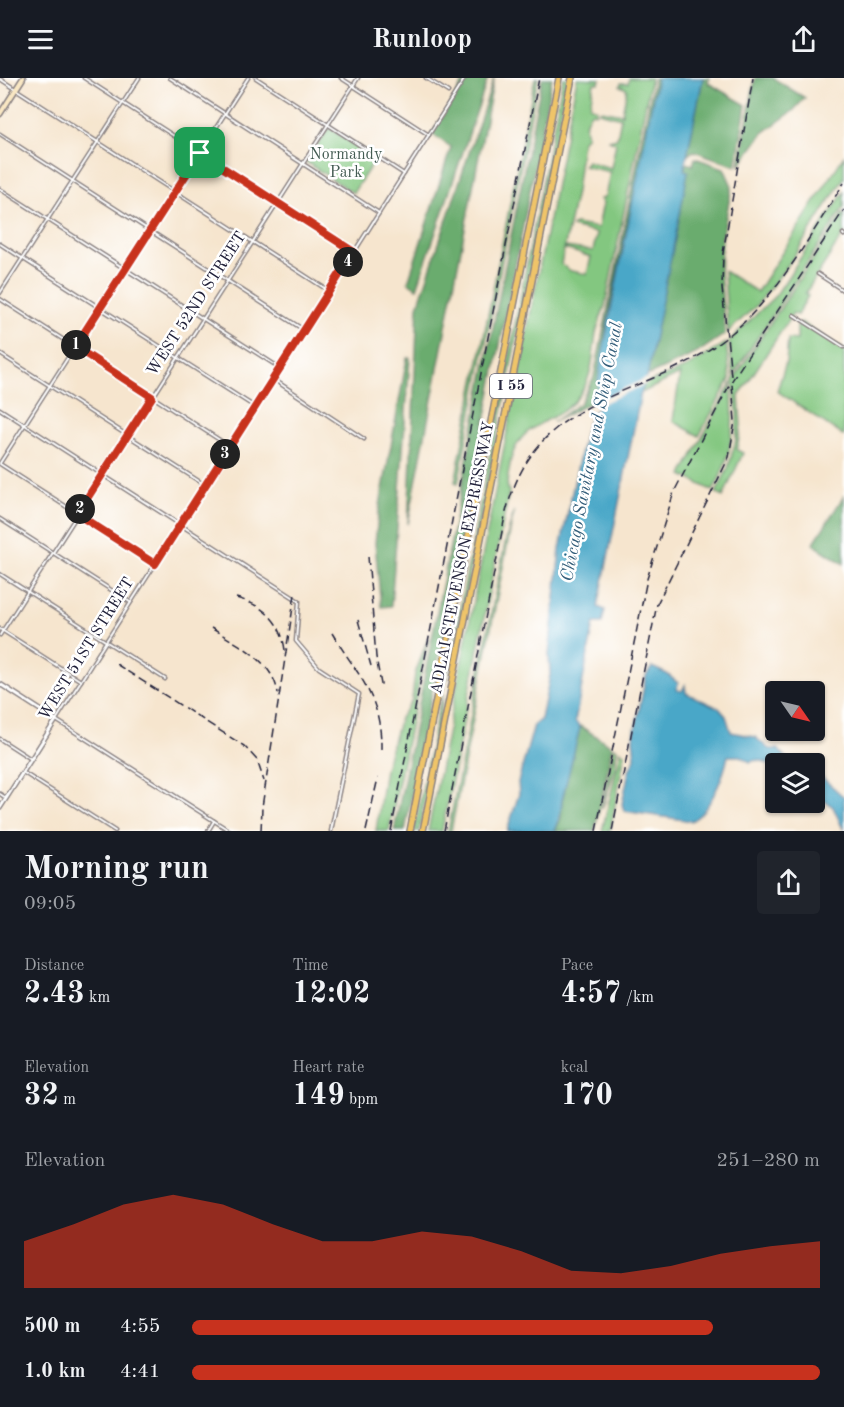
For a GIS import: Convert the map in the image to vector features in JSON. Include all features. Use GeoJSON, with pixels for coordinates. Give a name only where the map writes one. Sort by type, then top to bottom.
{"type":"FeatureCollection","features":[{"type":"Feature","properties":{"kind":"highway","name":"ADLAI STEVENSON EXPRESSWAY"},"geometry":{"type":"LineString","coordinates":[[423,831],[572,78]]}},
{"type":"Feature","properties":{"kind":"highway","name":"ADLAI STEVENSON EXPRESSWAY"},"geometry":{"type":"LineString","coordinates":[[410,831],[558,80]]}},
{"type":"Feature","properties":{"kind":"main road"},"geometry":{"type":"LineString","coordinates":[[0,114],[23,78]]}},
{"type":"Feature","properties":{"kind":"street"},"geometry":{"type":"LineString","coordinates":[[84,78],[354,252]]}},
{"type":"Feature","properties":{"kind":"street"},"geometry":{"type":"LineString","coordinates":[[0,293],[138,78]]}},
{"type":"Feature","properties":{"kind":"street"},"geometry":{"type":"LineString","coordinates":[[170,78],[379,213]]}},
{"type":"Feature","properties":{"kind":"street"},"geometry":{"type":"LineString","coordinates":[[155,564],[0,464],[248,78]]}},
{"type":"Feature","properties":{"kind":"street"},"geometry":{"type":"LineString","coordinates":[[256,78],[404,174]]}},
{"type":"Feature","properties":{"kind":"street"},"geometry":{"type":"LineString","coordinates":[[341,78],[429,135]]}},
{"type":"Feature","properties":{"kind":"street","name":"WEST 52ND STREET"},"geometry":{"type":"LineString","coordinates":[[0,635],[1,630],[358,78]]}},
{"type":"Feature","properties":{"kind":"street"},"geometry":{"type":"LineString","coordinates":[[426,78],[448,92]]}},
{"type":"Feature","properties":{"kind":"street","name":"WEST 51ST STREET"},"geometry":{"type":"LineString","coordinates":[[0,808],[465,78]]}},
{"type":"Feature","properties":{"kind":"street"},"geometry":{"type":"LineString","coordinates":[[0,79],[329,291]]}},
{"type":"Feature","properties":{"kind":"street"},"geometry":{"type":"LineString","coordinates":[[0,134],[304,330]]}},
{"type":"Feature","properties":{"kind":"street"},"geometry":{"type":"LineString","coordinates":[[0,189],[280,368]]}},
{"type":"Feature","properties":{"kind":"street"},"geometry":{"type":"LineString","coordinates":[[0,244],[255,407]]}},
{"type":"Feature","properties":{"kind":"street"},"geometry":{"type":"LineString","coordinates":[[818,274],[844,291]]}},
{"type":"Feature","properties":{"kind":"street"},"geometry":{"type":"LineString","coordinates":[[0,299],[229,446]]}},
{"type":"Feature","properties":{"kind":"street"},"geometry":{"type":"LineString","coordinates":[[794,315],[844,347]]}},
{"type":"Feature","properties":{"kind":"street"},"geometry":{"type":"LineString","coordinates":[[0,354],[205,485]]}},
{"type":"Feature","properties":{"kind":"street"},"geometry":{"type":"LineString","coordinates":[[273,379],[363,439]]}},
{"type":"Feature","properties":{"kind":"street"},"geometry":{"type":"LineString","coordinates":[[0,409],[295,598],[300,605],[296,641],[319,668],[359,694],[331,831]]}},
{"type":"Feature","properties":{"kind":"street"},"geometry":{"type":"LineString","coordinates":[[0,519],[130,602]]}},
{"type":"Feature","properties":{"kind":"street"},"geometry":{"type":"LineString","coordinates":[[0,574],[165,680]]}},
{"type":"Feature","properties":{"kind":"street"},"geometry":{"type":"LineString","coordinates":[[1,630],[81,681]]}},
{"type":"Feature","properties":{"kind":"street"},"geometry":{"type":"LineString","coordinates":[[0,684],[230,831]]}},
{"type":"Feature","properties":{"kind":"street"},"geometry":{"type":"LineString","coordinates":[[0,739],[32,759]]}},
{"type":"Feature","properties":{"kind":"street"},"geometry":{"type":"LineString","coordinates":[[22,773],[115,831]]}},
{"type":"Feature","properties":{"kind":"street"},"geometry":{"type":"LineString","coordinates":[[0,794],[6,798]]}},
{"type":"Feature","properties":{"kind":"street"},"geometry":{"type":"LineString","coordinates":[[208,831],[214,821]]}},
{"type":"Feature","properties":{"kind":"green space"},"geometry":{"type":"Polygon","coordinates":[[[466,78],[488,78],[417,288],[408,282],[451,147],[432,134],[466,78]]]}},
{"type":"Feature","properties":{"kind":"green space"},"geometry":{"type":"Polygon","coordinates":[[[494,78],[408,524],[418,306],[494,78]]]}},
{"type":"Feature","properties":{"kind":"green space"},"geometry":{"type":"Polygon","coordinates":[[[535,78],[538,78],[458,483],[455,482],[535,78]]]}},
{"type":"Feature","properties":{"kind":"green space"},"geometry":{"type":"Polygon","coordinates":[[[542,78],[552,78],[405,831],[394,831],[542,78]]]}},
{"type":"Feature","properties":{"kind":"green space"},"geometry":{"type":"Polygon","coordinates":[[[563,78],[568,78],[457,638],[444,690],[563,78]]]}},
{"type":"Feature","properties":{"kind":"green space"},"geometry":{"type":"Polygon","coordinates":[[[577,78],[600,79],[599,83],[594,83],[590,106],[597,109],[596,113],[592,112],[588,117],[586,123],[587,135],[582,142],[576,192],[561,264],[571,271],[587,274],[591,257],[565,249],[566,247],[593,251],[597,233],[572,227],[575,224],[598,228],[603,203],[600,199],[605,197],[610,172],[583,166],[587,161],[611,168],[616,143],[609,140],[617,138],[621,118],[599,112],[602,110],[622,114],[627,89],[620,86],[621,83],[628,83],[629,78],[651,78],[605,306],[596,333],[592,363],[586,384],[573,403],[522,437],[510,464],[507,482],[509,492],[442,831],[428,831],[577,78]]]}},
{"type":"Feature","properties":{"kind":"green space"},"geometry":{"type":"Polygon","coordinates":[[[654,78],[657,78],[608,321],[599,398],[553,422],[580,403],[594,377],[654,78]]]}},
{"type":"Feature","properties":{"kind":"green space"},"geometry":{"type":"Polygon","coordinates":[[[703,78],[709,78],[708,83],[746,105],[736,166],[694,151],[687,155],[703,78]]]}},
{"type":"Feature","properties":{"kind":"green space"},"geometry":{"type":"Polygon","coordinates":[[[755,78],[773,78],[805,98],[793,111],[763,133],[739,166],[755,78]]]}},
{"type":"Feature","properties":{"kind":"green space","name":"Normandy Park"},"geometry":{"type":"Polygon","coordinates":[[[329,128],[376,158],[353,193],[306,162],[329,128]]]}},
{"type":"Feature","properties":{"kind":"green space"},"geometry":{"type":"Polygon","coordinates":[[[844,156],[844,178],[791,261],[757,305],[728,332],[724,271],[757,292],[844,156]]]}},
{"type":"Feature","properties":{"kind":"green space"},"geometry":{"type":"Polygon","coordinates":[[[695,158],[724,168],[732,186],[722,238],[720,273],[725,334],[697,353],[647,376],[687,171],[684,171],[686,163],[693,165],[695,158]]]}},
{"type":"Feature","properties":{"kind":"green space"},"geometry":{"type":"Polygon","coordinates":[[[844,192],[844,207],[733,375],[729,341],[776,295],[844,192]]]}},
{"type":"Feature","properties":{"kind":"green space"},"geometry":{"type":"Polygon","coordinates":[[[844,212],[844,233],[805,294],[808,296],[797,315],[793,313],[739,396],[741,425],[737,450],[743,453],[723,497],[716,493],[728,468],[736,440],[737,412],[733,380],[844,212]]]}},
{"type":"Feature","properties":{"kind":"green space"},"geometry":{"type":"Polygon","coordinates":[[[801,322],[844,350],[844,436],[777,391],[786,362],[788,339],[797,340],[797,325],[801,322]]]}},
{"type":"Feature","properties":{"kind":"green space"},"geometry":{"type":"Polygon","coordinates":[[[726,343],[730,379],[699,436],[673,421],[680,374],[641,393],[644,384],[685,368],[726,343]]]}},
{"type":"Feature","properties":{"kind":"green space"},"geometry":{"type":"Polygon","coordinates":[[[407,358],[410,358],[391,606],[381,607],[375,543],[407,358]]]}},
{"type":"Feature","properties":{"kind":"green space"},"geometry":{"type":"Polygon","coordinates":[[[731,384],[733,413],[729,452],[713,491],[682,475],[731,384]]]}},
{"type":"Feature","properties":{"kind":"green space"},"geometry":{"type":"Polygon","coordinates":[[[844,496],[844,564],[813,544],[844,496]]]}},
{"type":"Feature","properties":{"kind":"green space"},"geometry":{"type":"Polygon","coordinates":[[[514,511],[451,831],[448,831],[505,544],[514,511]]]}},
{"type":"Feature","properties":{"kind":"green space"},"geometry":{"type":"Polygon","coordinates":[[[428,638],[389,831],[376,831],[385,769],[400,718],[412,700],[415,674],[428,638]]]}},
{"type":"Feature","properties":{"kind":"green space"},"geometry":{"type":"Polygon","coordinates":[[[444,693],[419,831],[414,831],[439,706],[444,693]]]}},
{"type":"Feature","properties":{"kind":"green space"},"geometry":{"type":"Polygon","coordinates":[[[580,726],[612,746],[597,821],[594,831],[555,831],[561,818],[562,800],[580,726]]]}},
{"type":"Feature","properties":{"kind":"green space"},"geometry":{"type":"Polygon","coordinates":[[[614,747],[617,749],[615,768],[602,809],[614,747]]]}},
{"type":"Feature","properties":{"kind":"green space"},"geometry":{"type":"Polygon","coordinates":[[[621,751],[625,754],[610,831],[602,831],[621,751]]]}},
{"type":"Feature","properties":{"kind":"water","name":"Chicago Sanitary and Ship Canal"},"geometry":{"type":"Polygon","coordinates":[[[657,78],[703,78],[684,170],[688,171],[678,223],[598,607],[605,610],[602,623],[594,623],[575,721],[580,728],[555,831],[507,831],[519,794],[518,782],[534,725],[541,719],[550,675],[549,654],[560,549],[586,427],[592,414],[601,404],[598,390],[600,367],[657,78]]]}},
{"type":"Feature","properties":{"kind":"water"},"geometry":{"type":"Polygon","coordinates":[[[652,667],[667,674],[678,683],[677,690],[682,691],[685,685],[686,693],[719,708],[726,716],[731,732],[755,737],[769,749],[778,749],[782,753],[765,753],[765,762],[760,760],[750,762],[740,756],[728,756],[720,783],[710,801],[704,810],[691,821],[624,811],[622,804],[629,771],[635,758],[633,739],[646,676],[652,667]]]}},
{"type":"Feature","properties":{"kind":"water"},"geometry":{"type":"Polygon","coordinates":[[[825,780],[844,797],[844,831],[833,807],[825,801],[825,780]]]}},
{"type":"Feature","properties":{"kind":"pier"},"geometry":{"type":"Polygon","coordinates":[[[647,378],[648,383],[601,404],[599,400],[647,378]]]}},
{"type":"Feature","properties":{"kind":"railway"},"geometry":{"type":"LineString","coordinates":[[391,831],[539,78]]}},
{"type":"Feature","properties":{"kind":"railway"},"geometry":{"type":"LineString","coordinates":[[731,376],[722,288],[723,253],[753,78]]}},
{"type":"Feature","properties":{"kind":"railway"},"geometry":{"type":"LineString","coordinates":[[444,831],[505,516],[520,473],[542,442],[569,419],[599,402],[700,355],[733,332],[766,299],[780,281],[844,183]]}},
{"type":"Feature","properties":{"kind":"railway"},"geometry":{"type":"LineString","coordinates":[[596,831],[647,579],[674,492],[731,382],[844,210]]}},
{"type":"Feature","properties":{"kind":"railway"},"geometry":{"type":"LineString","coordinates":[[612,831],[657,604],[729,457],[735,421],[732,384]]}},
{"type":"Feature","properties":{"kind":"railway"},"geometry":{"type":"LineString","coordinates":[[368,556],[376,657],[382,690]]}},
{"type":"Feature","properties":{"kind":"railway"},"geometry":{"type":"LineString","coordinates":[[261,831],[262,807],[295,594]]}},
{"type":"Feature","properties":{"kind":"railway"},"geometry":{"type":"LineString","coordinates":[[236,598],[255,605],[270,616],[280,631],[285,651]]}},
{"type":"Feature","properties":{"kind":"railway"},"geometry":{"type":"LineString","coordinates":[[358,620],[371,666]]}},
{"type":"Feature","properties":{"kind":"railway"},"geometry":{"type":"LineString","coordinates":[[211,628],[261,662],[275,681],[278,693]]}},
{"type":"Feature","properties":{"kind":"railway"},"geometry":{"type":"LineString","coordinates":[[332,633],[367,687],[373,701],[380,731],[381,750]]}},
{"type":"Feature","properties":{"kind":"railway"},"geometry":{"type":"LineString","coordinates":[[116,664],[244,746],[257,760],[264,781]]}},
{"type":"Feature","properties":{"kind":"railway"},"geometry":{"type":"LineString","coordinates":[[366,831],[378,778]]}},
{"type":"Feature","properties":{"kind":"route"},"geometry":{"type":"LineString","coordinates":[[200,153],[354,252],[155,564],[77,514],[152,397],[75,347],[200,153]]}}]}
